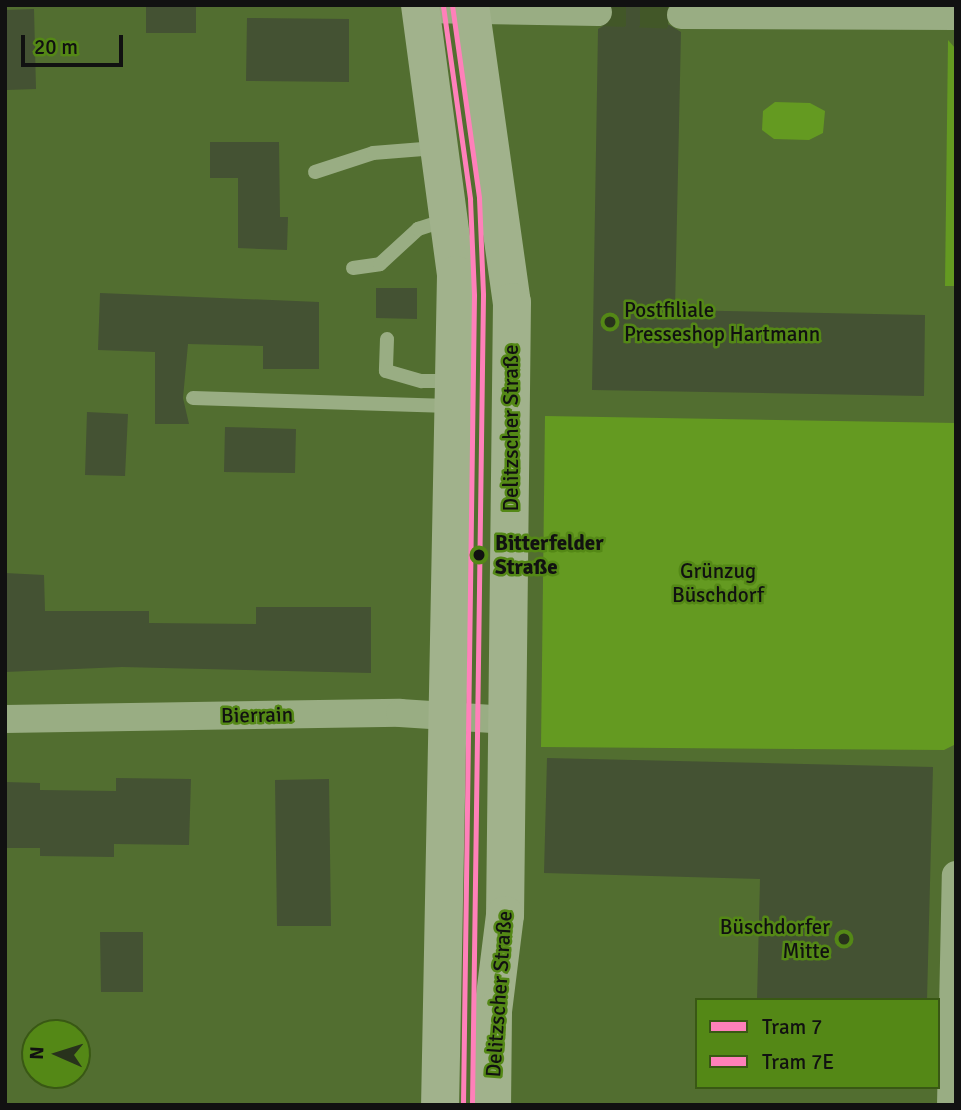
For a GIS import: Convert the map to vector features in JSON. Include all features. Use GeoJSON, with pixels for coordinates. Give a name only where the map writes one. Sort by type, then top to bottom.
{"type":"FeatureCollection","features":[{"type":"Feature","properties":{"kind":"main road"},"geometry":{"type":"LineString","coordinates":[[420,7],[451,218],[454,394],[440,1105]]}},
{"type":"Feature","properties":{"kind":"main road","name":"Delitzscher Straße"},"geometry":{"type":"LineString","coordinates":[[470,8],[512,302],[505,915],[493,1012],[492,1105]]}},
{"type":"Feature","properties":{"kind":"street"},"geometry":{"type":"LineString","coordinates":[[420,7],[598,12]]}},
{"type":"Feature","properties":{"kind":"street"},"geometry":{"type":"LineString","coordinates":[[681,15],[956,16]]}},
{"type":"Feature","properties":{"kind":"street","name":"Bierrain"},"geometry":{"type":"LineString","coordinates":[[5,719],[448,716],[508,720]]}},
{"type":"Feature","properties":{"kind":"street"},"geometry":{"type":"LineString","coordinates":[[951,1105],[956,875]]}},
{"type":"Feature","properties":{"kind":"lane"},"geometry":{"type":"LineString","coordinates":[[315,172],[373,153],[441,147]]}},
{"type":"Feature","properties":{"kind":"lane"},"geometry":{"type":"LineString","coordinates":[[353,268],[380,264],[418,229],[451,218]]}},
{"type":"Feature","properties":{"kind":"lane"},"geometry":{"type":"LineString","coordinates":[[387,339],[386,371],[454,394]]}},
{"type":"Feature","properties":{"kind":"lane"},"geometry":{"type":"LineString","coordinates":[[193,398],[454,394]]}},
{"type":"Feature","properties":{"kind":"green space"},"geometry":{"type":"Polygon","coordinates":[[[948,40],[956,49],[956,286],[945,286],[948,40]]]}},
{"type":"Feature","properties":{"kind":"green space"},"geometry":{"type":"Polygon","coordinates":[[[775,102],[810,103],[825,111],[823,133],[809,140],[774,139],[762,130],[763,111],[775,102]]]}},
{"type":"Feature","properties":{"kind":"green space","name":"Grünzug Büschdorf"},"geometry":{"type":"Polygon","coordinates":[[[545,416],[956,423],[956,744],[944,750],[541,747],[545,416]]]}},
{"type":"Feature","properties":{"kind":"building"},"geometry":{"type":"Polygon","coordinates":[[[146,5],[196,5],[196,33],[146,33],[146,5]]]}},
{"type":"Feature","properties":{"kind":"building"},"geometry":{"type":"Polygon","coordinates":[[[613,5],[668,5],[666,23],[681,32],[675,310],[925,315],[924,396],[592,390],[598,29],[612,21],[613,5]]]}},
{"type":"Feature","properties":{"kind":"building"},"geometry":{"type":"Polygon","coordinates":[[[34,9],[36,89],[7,90],[5,10],[34,9]]]}},
{"type":"Feature","properties":{"kind":"building"},"geometry":{"type":"Polygon","coordinates":[[[247,18],[349,19],[349,82],[246,81],[247,18]]]}},
{"type":"Feature","properties":{"kind":"building"},"geometry":{"type":"Polygon","coordinates":[[[210,142],[279,142],[280,217],[288,217],[287,250],[238,248],[238,178],[210,178],[210,142]]]}},
{"type":"Feature","properties":{"kind":"building"},"geometry":{"type":"Polygon","coordinates":[[[376,288],[417,288],[417,319],[376,318],[376,288]]]}},
{"type":"Feature","properties":{"kind":"building"},"geometry":{"type":"Polygon","coordinates":[[[100,293],[319,302],[319,369],[263,369],[263,346],[188,344],[183,398],[189,424],[155,424],[155,352],[98,350],[100,293]]]}},
{"type":"Feature","properties":{"kind":"building"},"geometry":{"type":"Polygon","coordinates":[[[87,412],[128,414],[125,476],[85,475],[87,412]]]}},
{"type":"Feature","properties":{"kind":"building"},"geometry":{"type":"Polygon","coordinates":[[[225,427],[296,429],[295,473],[224,472],[225,427]]]}},
{"type":"Feature","properties":{"kind":"building"},"geometry":{"type":"Polygon","coordinates":[[[5,573],[44,575],[45,611],[149,611],[149,623],[256,624],[256,607],[371,607],[371,673],[122,667],[5,672],[5,573]]]}},
{"type":"Feature","properties":{"kind":"building","name":"Büschdorfer Mitte"},"geometry":{"type":"Polygon","coordinates":[[[547,758],[933,767],[927,998],[757,998],[760,879],[544,873],[547,758]]]}},
{"type":"Feature","properties":{"kind":"building"},"geometry":{"type":"Polygon","coordinates":[[[116,778],[191,779],[189,845],[114,844],[114,857],[40,856],[40,848],[5,848],[5,782],[40,783],[40,790],[116,791],[116,778]]]}},
{"type":"Feature","properties":{"kind":"building"},"geometry":{"type":"Polygon","coordinates":[[[329,779],[331,926],[277,926],[275,780],[329,779]]]}},
{"type":"Feature","properties":{"kind":"building"},"geometry":{"type":"Polygon","coordinates":[[[100,932],[143,932],[143,992],[101,992],[100,932]]]}},
{"type":"Feature","properties":{"kind":"tunnel"},"geometry":{"type":"LineString","coordinates":[[598,12],[681,15]]}},
{"type":"Feature","properties":{"kind":"tram line","name":"7"},"geometry":{"type":"LineString","coordinates":[[452,5],[479,198],[483,295],[472,1105]]}},
{"type":"Feature","properties":{"kind":"tram line","name":"7E"},"geometry":{"type":"LineString","coordinates":[[443,6],[470,199],[474,295],[463,1105]]}},
{"type":"Feature","properties":{"kind":"place","name":"Postfiliale Presseshop Hartmann"},"geometry":{"type":"Point","coordinates":[610,322]}},
{"type":"Feature","properties":{"kind":"place","name":"Bitterfelder Straße"},"geometry":{"type":"Point","coordinates":[479,555]}},
{"type":"Feature","properties":{"kind":"place","name":"Büschdorfer Mitte"},"geometry":{"type":"Point","coordinates":[844,939]}}]}
